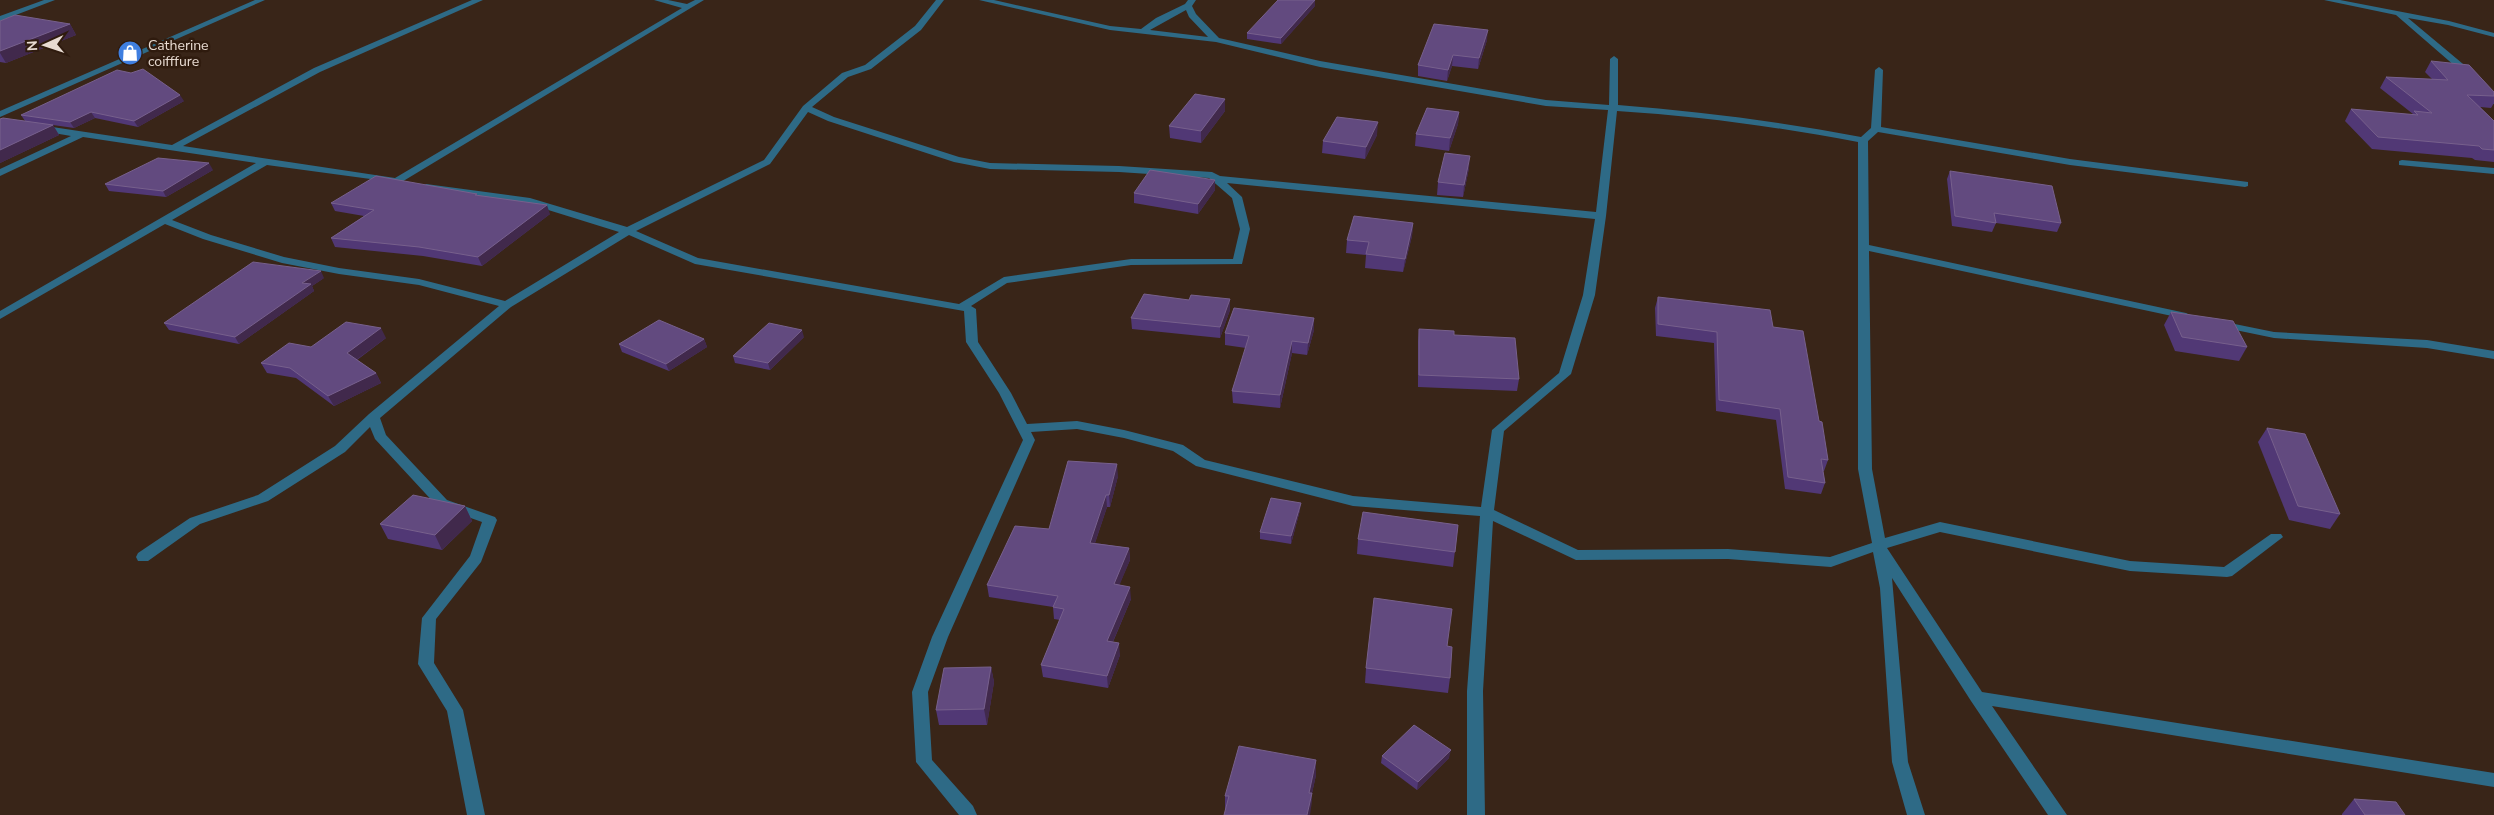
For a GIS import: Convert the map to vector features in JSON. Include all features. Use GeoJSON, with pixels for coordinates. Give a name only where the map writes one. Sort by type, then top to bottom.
{"type":"FeatureCollection","features":[{"type":"Feature","properties":{"kind":"street"},"geometry":{"type":"LineString","coordinates":[[0,114],[261,0]]}},
{"type":"Feature","properties":{"kind":"street"},"geometry":{"type":"LineString","coordinates":[[173,148],[317,70],[480,0]]}},
{"type":"Feature","properties":{"kind":"street"},"geometry":{"type":"LineString","coordinates":[[658,0],[689,7]]}},
{"type":"Feature","properties":{"kind":"street"},"geometry":{"type":"LineString","coordinates":[[396,181],[700,0]]}},
{"type":"Feature","properties":{"kind":"street"},"geometry":{"type":"LineString","coordinates":[[143,557],[195,521],[262,498],[340,449],[373,417],[507,305],[628,231],[767,162],[806,108],[845,75],[868,67],[918,28],[940,0]]}},
{"type":"Feature","properties":{"kind":"street"},"geometry":{"type":"LineString","coordinates":[[983,0],[1028,11],[1142,32],[1216,40],[1320,64],[1546,103],[1662,111],[1788,126],[1863,140]]}},
{"type":"Feature","properties":{"kind":"street"},"geometry":{"type":"LineString","coordinates":[[2328,0],[2449,23],[2494,35]]}},
{"type":"Feature","properties":{"kind":"street"},"geometry":{"type":"LineString","coordinates":[[0,19],[45,1]]}},
{"type":"Feature","properties":{"kind":"street"},"geometry":{"type":"LineString","coordinates":[[1142,32],[1190,3],[1192,15],[1216,40]]}},
{"type":"Feature","properties":{"kind":"street"},"geometry":{"type":"LineString","coordinates":[[2400,15],[2466,71],[2494,101]]}},
{"type":"Feature","properties":{"kind":"street"},"geometry":{"type":"LineString","coordinates":[[1476,815],[1475,691],[1487,512],[1498,430],[1565,374],[1590,295],[1613,108],[1614,59]]}},
{"type":"Feature","properties":{"kind":"street"},"geometry":{"type":"LineString","coordinates":[[1879,70],[1876,129],[1863,140],[1864,469],[1888,588],[1900,762],[1916,815]]}},
{"type":"Feature","properties":{"kind":"street"},"geometry":{"type":"LineString","coordinates":[[806,108],[839,122],[957,160],[990,166],[1119,169],[1212,175],[1237,197],[1245,229],[1238,262],[1131,262],[1004,280],[961,307]]}},
{"type":"Feature","properties":{"kind":"street"},"geometry":{"type":"LineString","coordinates":[[27,126],[530,201],[628,231],[694,261],[970,309],[972,342],[1005,393],[1029,440],[940,637],[920,692],[924,762],[967,811],[968,815]]}},
{"type":"Feature","properties":{"kind":"street"},"geometry":{"type":"LineString","coordinates":[[1876,129],[2070,162],[2245,184]]}},
{"type":"Feature","properties":{"kind":"street"},"geometry":{"type":"LineString","coordinates":[[0,174],[82,134]]}},
{"type":"Feature","properties":{"kind":"street"},"geometry":{"type":"LineString","coordinates":[[0,316],[265,162]]}},
{"type":"Feature","properties":{"kind":"street"},"geometry":{"type":"LineString","coordinates":[[2402,164],[2494,171]]}},
{"type":"Feature","properties":{"kind":"street"},"geometry":{"type":"LineString","coordinates":[[1215,179],[1601,216]]}},
{"type":"Feature","properties":{"kind":"street"},"geometry":{"type":"LineString","coordinates":[[164,220],[207,237],[282,260],[339,271],[419,282],[507,305]]}},
{"type":"Feature","properties":{"kind":"street"},"geometry":{"type":"LineString","coordinates":[[1863,247],[2274,335],[2427,344],[2494,356]]}},
{"type":"Feature","properties":{"kind":"street"},"geometry":{"type":"LineString","coordinates":[[373,417],[380,436],[442,502],[490,520],[476,558],[429,618],[426,664],[455,710],[476,815]]}},
{"type":"Feature","properties":{"kind":"street"},"geometry":{"type":"LineString","coordinates":[[1023,428],[1077,425],[1124,434],[1178,448],[1201,463],[1353,502],[1487,512],[1576,555],[1728,554],[1830,562],[1940,527],[2130,566],[2227,572],[2276,537]]}},
{"type":"Feature","properties":{"kind":"street"},"geometry":{"type":"LineString","coordinates":[[1879,545],[1977,697],[2058,815]]}},
{"type":"Feature","properties":{"kind":"street"},"geometry":{"type":"LineString","coordinates":[[1977,697],[2494,780]]}},
{"type":"Feature","properties":{"kind":"building"},"geometry":{"type":"Polygon","coordinates":[[[1278,0],[1315,0],[1281,38],[1247,33],[1278,0]]]}},
{"type":"Feature","properties":{"kind":"building"},"geometry":{"type":"Polygon","coordinates":[[[15,15],[70,24],[0,51],[0,21],[15,15]]]}},
{"type":"Feature","properties":{"kind":"building"},"geometry":{"type":"Polygon","coordinates":[[[1434,24],[1488,30],[1479,58],[1453,55],[1448,70],[1418,65],[1434,24]]]}},
{"type":"Feature","properties":{"kind":"building"},"geometry":{"type":"Polygon","coordinates":[[[2431,61],[2469,65],[2494,92],[2494,96],[2467,95],[2494,121],[2494,150],[2482,149],[2479,146],[2378,137],[2351,109],[2418,115],[2414,111],[2432,113],[2386,77],[2448,80],[2431,61]]]}},
{"type":"Feature","properties":{"kind":"building"},"geometry":{"type":"Polygon","coordinates":[[[143,69],[180,95],[134,121],[91,112],[70,122],[21,115],[117,70],[131,73],[143,69]]]}},
{"type":"Feature","properties":{"kind":"building"},"geometry":{"type":"Polygon","coordinates":[[[1195,94],[1225,99],[1201,131],[1169,126],[1195,94]]]}},
{"type":"Feature","properties":{"kind":"building"},"geometry":{"type":"Polygon","coordinates":[[[1427,108],[1459,112],[1450,138],[1416,134],[1427,108]]]}},
{"type":"Feature","properties":{"kind":"building"},"geometry":{"type":"Polygon","coordinates":[[[1337,117],[1378,122],[1366,147],[1323,141],[1337,117]]]}},
{"type":"Feature","properties":{"kind":"building"},"geometry":{"type":"Polygon","coordinates":[[[0,119],[53,125],[0,150],[0,119]]]}},
{"type":"Feature","properties":{"kind":"building"},"geometry":{"type":"Polygon","coordinates":[[[1445,153],[1470,156],[1464,185],[1438,182],[1445,153]]]}},
{"type":"Feature","properties":{"kind":"building"},"geometry":{"type":"Polygon","coordinates":[[[158,158],[209,163],[163,191],[105,184],[158,158]]]}},
{"type":"Feature","properties":{"kind":"building"},"geometry":{"type":"Polygon","coordinates":[[[1150,170],[1215,180],[1198,204],[1134,193],[1150,170]]]}},
{"type":"Feature","properties":{"kind":"building"},"geometry":{"type":"Polygon","coordinates":[[[1950,171],[2052,186],[2061,223],[1994,213],[1996,223],[1955,216],[1950,171]]]}},
{"type":"Feature","properties":{"kind":"building"},"geometry":{"type":"Polygon","coordinates":[[[376,176],[477,194],[475,195],[547,205],[478,257],[419,247],[331,238],[374,210],[331,203],[376,176]]]}},
{"type":"Feature","properties":{"kind":"building"},"geometry":{"type":"Polygon","coordinates":[[[1354,216],[1413,223],[1405,259],[1366,254],[1369,242],[1347,240],[1354,216]]]}},
{"type":"Feature","properties":{"kind":"building"},"geometry":{"type":"Polygon","coordinates":[[[253,262],[321,271],[302,283],[311,284],[235,337],[164,323],[253,262]]]}},
{"type":"Feature","properties":{"kind":"building"},"geometry":{"type":"Polygon","coordinates":[[[1144,294],[1189,300],[1191,295],[1230,299],[1220,327],[1131,318],[1144,294]]]}},
{"type":"Feature","properties":{"kind":"building"},"geometry":{"type":"Polygon","coordinates":[[[1658,297],[1770,310],[1773,327],[1803,331],[1828,460],[1821,459],[1825,483],[1788,477],[1780,409],[1719,400],[1717,332],[1658,324],[1658,297]]]}},
{"type":"Feature","properties":{"kind":"building"},"geometry":{"type":"Polygon","coordinates":[[[1234,308],[1314,318],[1308,343],[1292,341],[1280,395],[1232,391],[1249,336],[1225,333],[1234,308]]]}},
{"type":"Feature","properties":{"kind":"building"},"geometry":{"type":"Polygon","coordinates":[[[2171,312],[2233,321],[2247,347],[2182,337],[2171,312]]]}},
{"type":"Feature","properties":{"kind":"building"},"geometry":{"type":"Polygon","coordinates":[[[659,320],[704,339],[666,364],[619,344],[659,320]]]}},
{"type":"Feature","properties":{"kind":"building"},"geometry":{"type":"Polygon","coordinates":[[[346,322],[381,328],[347,353],[376,373],[328,396],[290,368],[261,363],[289,343],[311,347],[346,322]]]}},
{"type":"Feature","properties":{"kind":"building"},"geometry":{"type":"Polygon","coordinates":[[[769,323],[802,330],[768,363],[733,356],[769,323]]]}},
{"type":"Feature","properties":{"kind":"building"},"geometry":{"type":"Polygon","coordinates":[[[1419,329],[1454,331],[1454,335],[1515,338],[1519,379],[1419,375],[1419,329]]]}},
{"type":"Feature","properties":{"kind":"building"},"geometry":{"type":"Polygon","coordinates":[[[2267,428],[2305,434],[2340,514],[2298,506],[2267,428]]]}},
{"type":"Feature","properties":{"kind":"building"},"geometry":{"type":"Polygon","coordinates":[[[1068,461],[1117,464],[1109,495],[1106,495],[1090,543],[1129,548],[1114,584],[1130,587],[1107,641],[1119,643],[1107,676],[1041,665],[1064,609],[1053,607],[1058,596],[987,585],[1015,526],[1049,529],[1068,461]]]}},
{"type":"Feature","properties":{"kind":"building"},"geometry":{"type":"Polygon","coordinates":[[[413,495],[465,506],[435,535],[380,524],[413,495]]]}},
{"type":"Feature","properties":{"kind":"building"},"geometry":{"type":"Polygon","coordinates":[[[1271,498],[1301,503],[1291,536],[1260,532],[1271,498]]]}},
{"type":"Feature","properties":{"kind":"building"},"geometry":{"type":"Polygon","coordinates":[[[1363,512],[1458,525],[1455,552],[1358,539],[1363,512]]]}},
{"type":"Feature","properties":{"kind":"building"},"geometry":{"type":"Polygon","coordinates":[[[1374,598],[1452,609],[1447,646],[1452,647],[1450,678],[1366,668],[1374,598]]]}},
{"type":"Feature","properties":{"kind":"building"},"geometry":{"type":"Polygon","coordinates":[[[991,667],[984,709],[936,710],[944,668],[991,667]]]}},
{"type":"Feature","properties":{"kind":"building"},"geometry":{"type":"Polygon","coordinates":[[[1414,725],[1451,750],[1418,782],[1382,756],[1414,725]]]}},
{"type":"Feature","properties":{"kind":"building"},"geometry":{"type":"Polygon","coordinates":[[[1239,746],[1316,760],[1309,793],[1312,793],[1307,815],[1224,815],[1229,796],[1225,796],[1239,746]]]}},
{"type":"Feature","properties":{"kind":"building"},"geometry":{"type":"Polygon","coordinates":[[[2354,799],[2396,802],[2405,815],[2365,815],[2354,799]]]}},
{"type":"Feature","properties":{"kind":"place","name":"Catherine coifffure"},"geometry":{"type":"Point","coordinates":[130,53]}}]}
